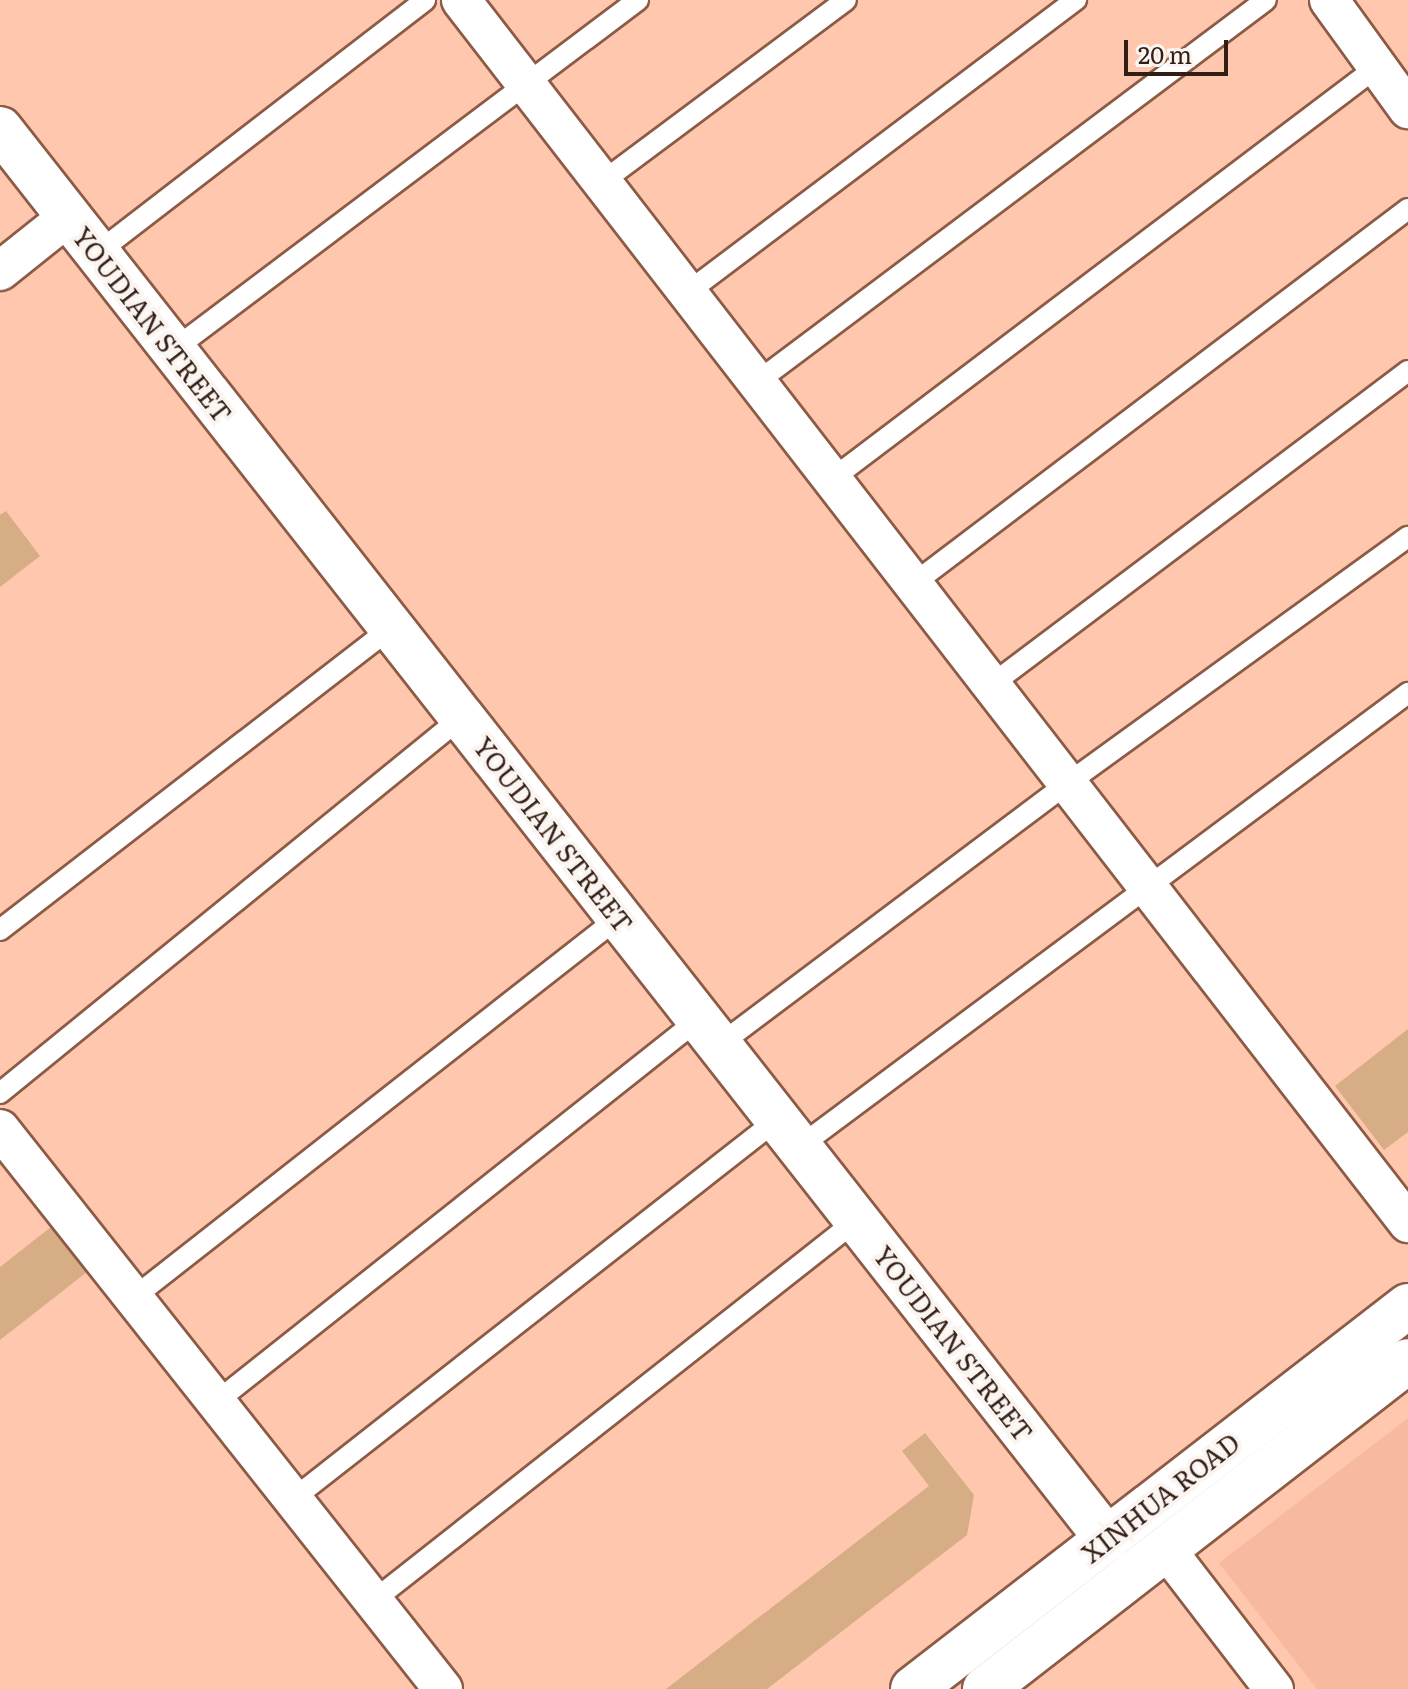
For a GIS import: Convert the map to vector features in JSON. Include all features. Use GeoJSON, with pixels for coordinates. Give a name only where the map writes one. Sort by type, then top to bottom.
{"type":"FeatureCollection","features":[{"type":"Feature","properties":{"kind":"street"},"geometry":{"type":"LineString","coordinates":[[461,0],[1408,1223]]}},
{"type":"Feature","properties":{"kind":"street"},"geometry":{"type":"LineString","coordinates":[[1329,0],[1408,109]]}},
{"type":"Feature","properties":{"kind":"street","name":"YOUDIAN STREET"},"geometry":{"type":"LineString","coordinates":[[0,129],[1107,1539]]}},
{"type":"Feature","properties":{"kind":"street"},"geometry":{"type":"LineString","coordinates":[[0,271],[69,216]]}},
{"type":"Feature","properties":{"kind":"street"},"geometry":{"type":"LineString","coordinates":[[0,1129],[443,1689]]}},
{"type":"Feature","properties":{"kind":"street","name":"XINHUA ROAD"},"geometry":{"type":"LineString","coordinates":[[913,1689],[1408,1306]]}},
{"type":"Feature","properties":{"kind":"street","name":"XINHUA ROAD"},"geometry":{"type":"LineString","coordinates":[[985,1689],[1407,1365]]}},
{"type":"Feature","properties":{"kind":"street"},"geometry":{"type":"LineString","coordinates":[[1166,1549],[1274,1689]]}},
{"type":"Feature","properties":{"kind":"lane"},"geometry":{"type":"LineString","coordinates":[[97,253],[425,0]]}},
{"type":"Feature","properties":{"kind":"lane"},"geometry":{"type":"LineString","coordinates":[[173,350],[638,0]]}},
{"type":"Feature","properties":{"kind":"lane"},"geometry":{"type":"LineString","coordinates":[[602,182],[846,0]]}},
{"type":"Feature","properties":{"kind":"lane"},"geometry":{"type":"LineString","coordinates":[[688,292],[1076,0]]}},
{"type":"Feature","properties":{"kind":"lane"},"geometry":{"type":"LineString","coordinates":[[757,382],[1266,0]]}},
{"type":"Feature","properties":{"kind":"lane"},"geometry":{"type":"LineString","coordinates":[[832,479],[1377,67]]}},
{"type":"Feature","properties":{"kind":"lane"},"geometry":{"type":"LineString","coordinates":[[913,584],[1408,209]]}},
{"type":"Feature","properties":{"kind":"lane"},"geometry":{"type":"LineString","coordinates":[[991,685],[1408,371]]}},
{"type":"Feature","properties":{"kind":"lane"},"geometry":{"type":"LineString","coordinates":[[216,1402],[709,1032],[1068,783],[1408,537]]}},
{"type":"Feature","properties":{"kind":"lane"},"geometry":{"type":"LineString","coordinates":[[0,930],[392,627]]}},
{"type":"Feature","properties":{"kind":"lane"},"geometry":{"type":"LineString","coordinates":[[293,1499],[788,1133],[1148,887],[1408,693]]}},
{"type":"Feature","properties":{"kind":"lane"},"geometry":{"type":"LineString","coordinates":[[0,1093],[462,717]]}},
{"type":"Feature","properties":{"kind":"lane"},"geometry":{"type":"LineString","coordinates":[[133,1298],[619,917]]}},
{"type":"Feature","properties":{"kind":"lane"},"geometry":{"type":"LineString","coordinates":[[373,1601],[857,1220]]}},
{"type":"Feature","properties":{"kind":"shaded area"},"geometry":{"type":"Polygon","coordinates":[[[1408,1418],[1408,1689],[1317,1689],[1219,1563],[1408,1418]]]}},
{"type":"Feature","properties":{"kind":"building"},"geometry":{"type":"Polygon","coordinates":[[[6,511],[40,556],[0,587],[0,515],[6,511]]]}},
{"type":"Feature","properties":{"kind":"building"},"geometry":{"type":"Polygon","coordinates":[[[1408,1029],[1408,1132],[1384,1150],[1335,1086],[1408,1029]]]}},
{"type":"Feature","properties":{"kind":"building"},"geometry":{"type":"Polygon","coordinates":[[[51,1227],[87,1272],[0,1340],[0,1267],[51,1227]]]}},
{"type":"Feature","properties":{"kind":"building"},"geometry":{"type":"Polygon","coordinates":[[[925,1433],[974,1495],[967,1535],[767,1689],[666,1689],[929,1486],[902,1451],[925,1433]]]}}]}
